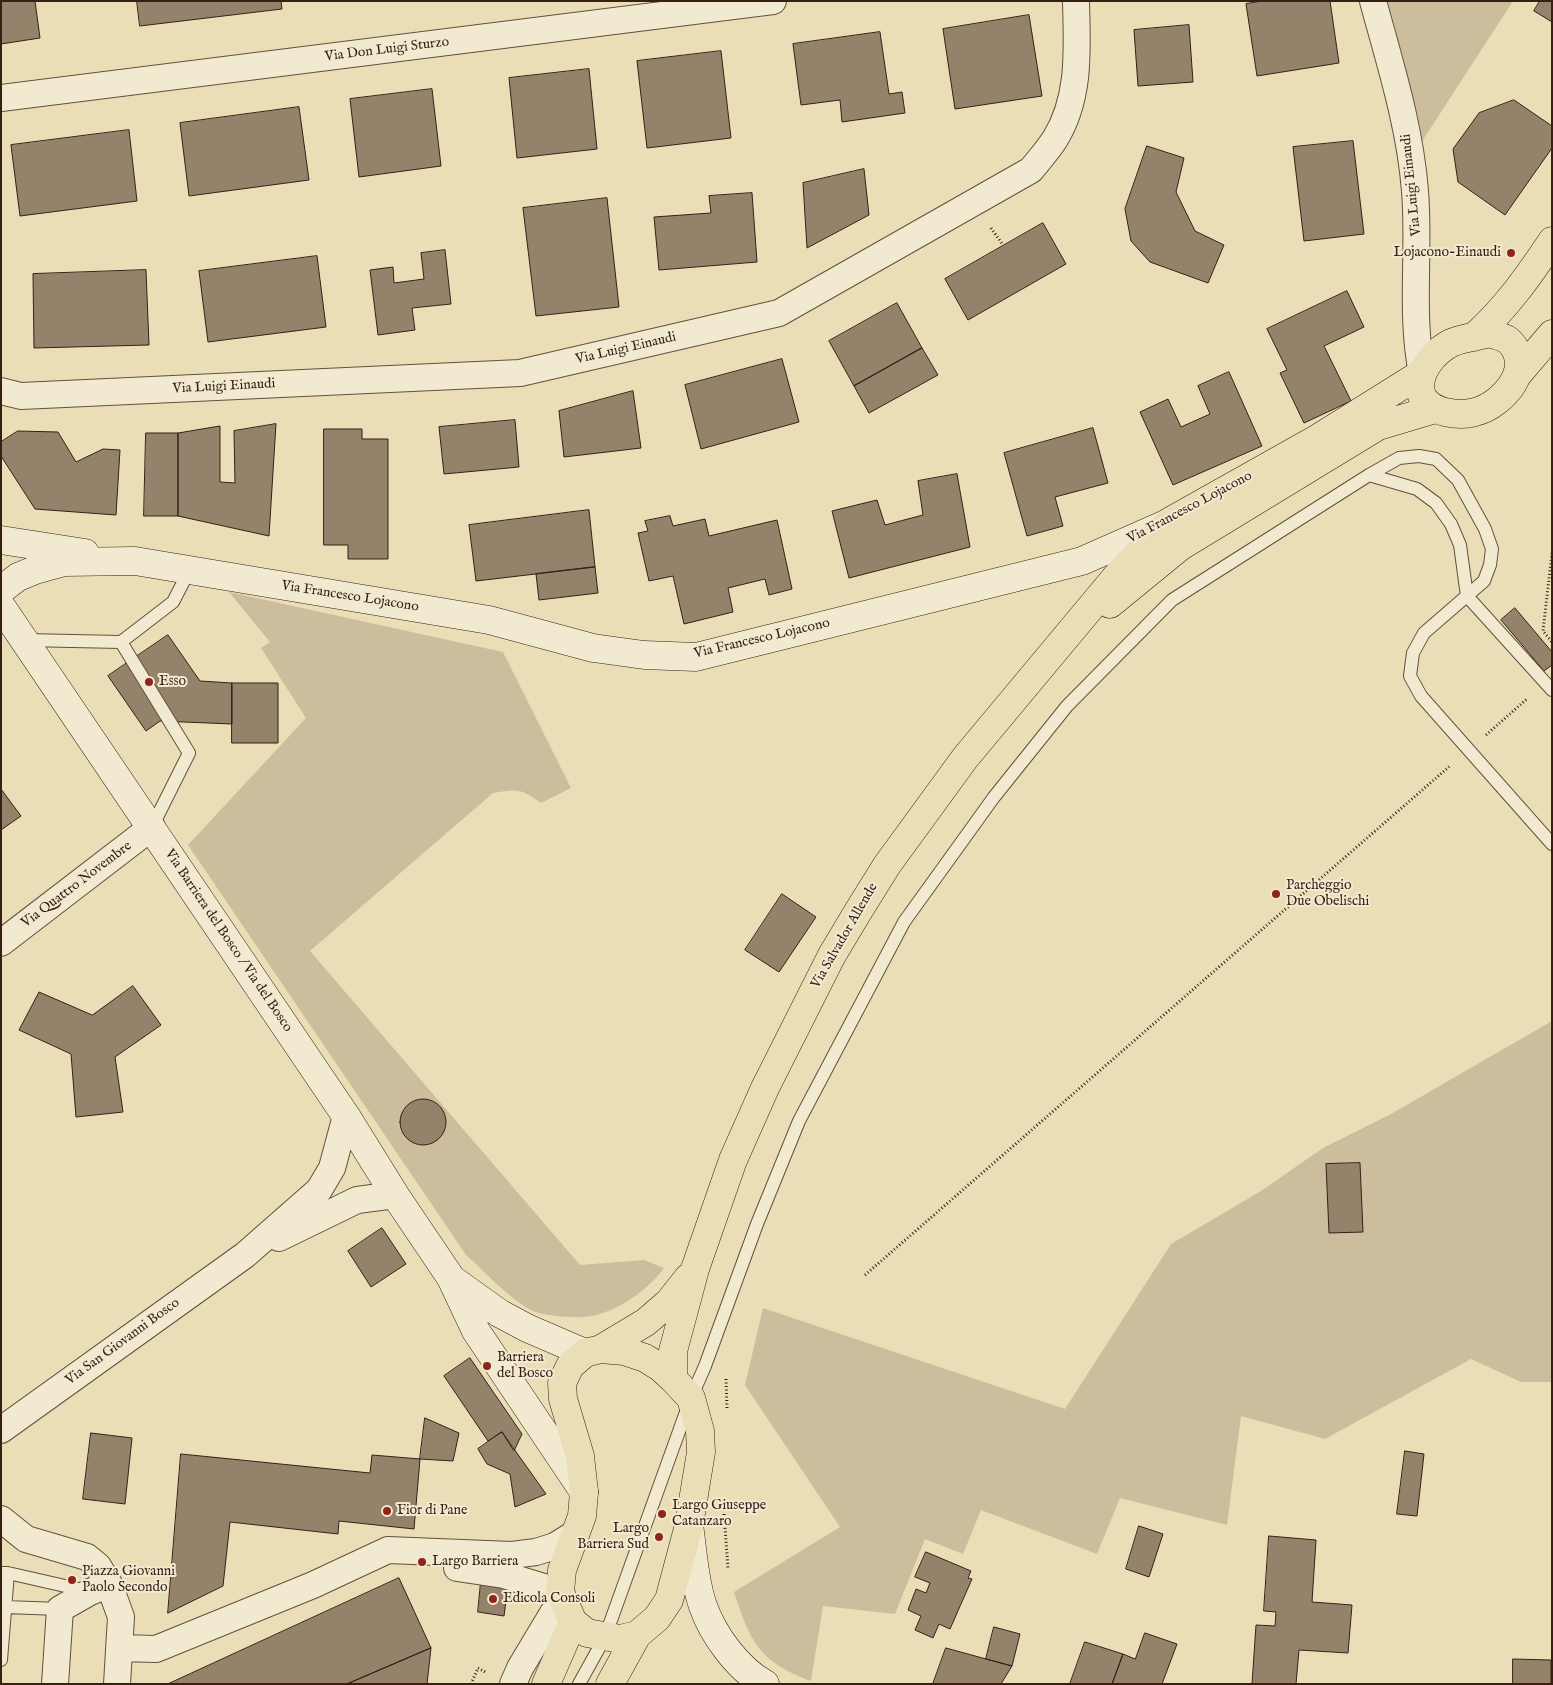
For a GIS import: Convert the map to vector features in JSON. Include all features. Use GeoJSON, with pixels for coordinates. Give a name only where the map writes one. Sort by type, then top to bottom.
{"type":"FeatureCollection","features":[{"type":"Feature","properties":{"kind":"main road"},"geometry":{"type":"LineString","coordinates":[[1474,337],[1523,285],[1552,242]]}},
{"type":"Feature","properties":{"kind":"main road"},"geometry":{"type":"LineString","coordinates":[[1518,374],[1518,356],[1508,340],[1491,334],[1451,343],[1432,357],[1422,374],[1419,388],[1424,401],[1435,409],[1455,414],[1476,412],[1502,397],[1511,387],[1518,374],[1552,334]]}},
{"type":"Feature","properties":{"kind":"main road","name":"Via Francesco Lojacono"},"geometry":{"type":"LineString","coordinates":[[1,590],[18,577],[64,562],[135,561],[489,620],[593,648],[644,655],[696,657],[1082,561],[1169,522],[1316,440],[1422,374]]}},
{"type":"Feature","properties":{"kind":"main road","name":"Via Francesco Lojacono"},"geometry":{"type":"LineString","coordinates":[[1062,643],[1181,546],[1378,426],[1435,409]]}},
{"type":"Feature","properties":{"kind":"main road"},"geometry":{"type":"LineString","coordinates":[[1062,643],[1121,571],[1169,522]]}},
{"type":"Feature","properties":{"kind":"main road"},"geometry":{"type":"LineString","coordinates":[[1,540],[135,561]]}},
{"type":"Feature","properties":{"kind":"main road","name":"Via Barriera del Bosco / Via del Bosco"},"geometry":{"type":"LineString","coordinates":[[1,606],[346,1116],[395,1195],[451,1278]]}},
{"type":"Feature","properties":{"kind":"main road","name":"Via Salvador Allende"},"geometry":{"type":"LineString","coordinates":[[695,1269],[734,1160],[764,1088],[832,955],[854,917],[887,865],[965,758],[1062,643]]}},
{"type":"Feature","properties":{"kind":"main road"},"geometry":{"type":"LineString","coordinates":[[614,1676],[637,1635],[657,1618],[669,1600],[690,1526],[701,1452],[700,1431],[682,1389],[673,1351],[695,1269]]}},
{"type":"Feature","properties":{"kind":"main road"},"geometry":{"type":"LineString","coordinates":[[637,1635],[620,1639],[587,1633],[573,1622],[561,1595],[562,1570],[582,1516],[584,1492],[580,1456],[563,1399],[562,1383],[570,1366],[646,1322],[669,1302],[695,1269]]}},
{"type":"Feature","properties":{"kind":"main road"},"geometry":{"type":"LineString","coordinates":[[451,1278],[499,1313],[527,1328],[593,1351],[624,1351],[645,1358],[661,1368],[682,1389]]}},
{"type":"Feature","properties":{"kind":"main road"},"geometry":{"type":"LineString","coordinates":[[451,1278],[476,1331],[584,1492]]}},
{"type":"Feature","properties":{"kind":"main road"},"geometry":{"type":"LineString","coordinates":[[690,1526],[696,1576],[703,1607],[720,1639],[736,1660],[754,1677],[765,1684]]}},
{"type":"Feature","properties":{"kind":"main road"},"geometry":{"type":"LineString","coordinates":[[546,1684],[573,1622]]}},
{"type":"Feature","properties":{"kind":"street","name":"Via Don Luigi Sturzo"},"geometry":{"type":"LineString","coordinates":[[1,98],[773,1]]}},
{"type":"Feature","properties":{"kind":"street","name":"Via Luigi Einaudi"},"geometry":{"type":"LineString","coordinates":[[1,391],[21,396],[520,373],[779,312],[1031,170],[1055,139],[1072,103],[1077,58],[1076,1]]}},
{"type":"Feature","properties":{"kind":"street","name":"Via Luigi Einaudi"},"geometry":{"type":"LineString","coordinates":[[1373,1],[1404,115],[1415,188],[1418,231],[1416,315],[1418,351],[1422,374]]}},
{"type":"Feature","properties":{"kind":"street","name":"Via Quattro Novembre"},"geometry":{"type":"LineString","coordinates":[[1,943],[152,827]]}},
{"type":"Feature","properties":{"kind":"street"},"geometry":{"type":"LineString","coordinates":[[245,1255],[319,1190],[332,1168],[346,1116]]}},
{"type":"Feature","properties":{"kind":"street"},"geometry":{"type":"LineString","coordinates":[[245,1255],[357,1200],[395,1195]]}},
{"type":"Feature","properties":{"kind":"street","name":"Via San Giovanni Bosco"},"geometry":{"type":"LineString","coordinates":[[1,1430],[245,1255]]}},
{"type":"Feature","properties":{"kind":"street"},"geometry":{"type":"LineString","coordinates":[[1,1519],[26,1539],[87,1557],[98,1566],[99,1588],[120,1617],[117,1684]]}},
{"type":"Feature","properties":{"kind":"street"},"geometry":{"type":"LineString","coordinates":[[120,1648],[156,1649],[313,1585],[388,1550],[512,1555],[536,1552],[555,1546],[576,1534]]}},
{"type":"Feature","properties":{"kind":"street"},"geometry":{"type":"LineString","coordinates":[[313,1585],[396,1561],[504,1575],[561,1595],[513,1684]]}},
{"type":"Feature","properties":{"kind":"street"},"geometry":{"type":"LineString","coordinates":[[54,1684],[60,1610],[99,1588]]}},
{"type":"Feature","properties":{"kind":"lane"},"geometry":{"type":"LineString","coordinates":[[579,1684],[605,1637],[682,1389],[706,1366],[757,1224],[800,1122],[904,922],[994,797],[1067,706],[1172,600],[1399,458],[1419,456],[1436,459],[1458,480],[1485,529],[1492,549],[1490,565],[1484,581],[1424,633],[1413,654],[1410,676],[1421,696],[1552,844]]}},
{"type":"Feature","properties":{"kind":"lane"},"geometry":{"type":"LineString","coordinates":[[1369,475],[1416,490],[1436,503],[1451,524],[1460,545],[1467,596],[1549,687]]}},
{"type":"Feature","properties":{"kind":"lane"},"geometry":{"type":"LineString","coordinates":[[24,640],[121,642],[173,602],[189,570]]}},
{"type":"Feature","properties":{"kind":"lane"},"geometry":{"type":"LineString","coordinates":[[121,642],[189,753],[152,827]]}},
{"type":"Feature","properties":{"kind":"lane"},"geometry":{"type":"LineString","coordinates":[[1,1660],[5,1606],[4,1573],[99,1588]]}},
{"type":"Feature","properties":{"kind":"lane"},"geometry":{"type":"LineString","coordinates":[[5,1606],[60,1610]]}},
{"type":"Feature","properties":{"kind":"path"},"geometry":{"type":"LineString","coordinates":[[1552,553],[1543,631],[1552,642]]}},
{"type":"Feature","properties":{"kind":"path"},"geometry":{"type":"LineString","coordinates":[[865,1275],[1469,750],[1549,687]]}},
{"type":"Feature","properties":{"kind":"path"},"geometry":{"type":"LineString","coordinates":[[471,1684],[478,1668],[488,1673],[486,1678]]}},
{"type":"Feature","properties":{"kind":"shaded area"},"geometry":{"type":"Polygon","coordinates":[[[1386,1],[1513,1],[1419,146],[1386,1]]]}},
{"type":"Feature","properties":{"kind":"shaded area"},"geometry":{"type":"Polygon","coordinates":[[[229,592],[503,652],[571,788],[541,803],[519,791],[493,793],[310,951],[580,1265],[644,1260],[664,1268],[650,1284],[622,1304],[588,1317],[549,1315],[537,1312],[527,1308],[511,1296],[466,1255],[188,845],[306,718],[261,648],[270,642],[229,592]]]}},
{"type":"Feature","properties":{"kind":"shaded area"},"geometry":{"type":"Polygon","coordinates":[[[1552,1021],[1552,1382],[1521,1382],[1471,1359],[1325,1439],[1241,1416],[1227,1525],[1120,1498],[1097,1554],[981,1510],[963,1554],[925,1539],[895,1614],[823,1606],[811,1681],[779,1666],[759,1648],[745,1624],[734,1592],[840,1527],[745,1385],[763,1308],[1065,1409],[1171,1244],[1261,1191],[1323,1148],[1391,1114],[1552,1021]]]}},
{"type":"Feature","properties":{"kind":"building"},"geometry":{"type":"Polygon","coordinates":[[[1,1],[35,1],[40,38],[1,44],[1,1]]]}},
{"type":"Feature","properties":{"kind":"building"},"geometry":{"type":"Polygon","coordinates":[[[137,1],[281,1],[282,9],[140,26],[137,1]]]}},
{"type":"Feature","properties":{"kind":"building"},"geometry":{"type":"Polygon","coordinates":[[[1262,1],[1330,1],[1339,63],[1257,76],[1246,4],[1262,1]]]}},
{"type":"Feature","properties":{"kind":"building"},"geometry":{"type":"Polygon","coordinates":[[[1540,1],[1552,1],[1552,22],[1534,11],[1540,1]]]}},
{"type":"Feature","properties":{"kind":"building"},"geometry":{"type":"Polygon","coordinates":[[[1029,15],[1042,96],[955,109],[943,29],[1029,15]]]}},
{"type":"Feature","properties":{"kind":"building"},"geometry":{"type":"Polygon","coordinates":[[[1189,25],[1193,82],[1138,86],[1134,30],[1189,25]]]}},
{"type":"Feature","properties":{"kind":"building"},"geometry":{"type":"Polygon","coordinates":[[[880,32],[889,94],[902,92],[905,113],[842,122],[840,100],[801,105],[793,44],[880,32]]]}},
{"type":"Feature","properties":{"kind":"building"},"geometry":{"type":"Polygon","coordinates":[[[721,51],[731,138],[647,148],[637,61],[721,51]]]}},
{"type":"Feature","properties":{"kind":"building"},"geometry":{"type":"Polygon","coordinates":[[[589,69],[597,149],[517,158],[509,78],[589,69]]]}},
{"type":"Feature","properties":{"kind":"building"},"geometry":{"type":"Polygon","coordinates":[[[432,89],[441,166],[359,177],[350,99],[432,89]]]}},
{"type":"Feature","properties":{"kind":"building"},"geometry":{"type":"Polygon","coordinates":[[[1514,100],[1552,126],[1552,148],[1505,215],[1458,182],[1453,149],[1479,113],[1514,100]]]}},
{"type":"Feature","properties":{"kind":"building"},"geometry":{"type":"Polygon","coordinates":[[[299,107],[309,180],[189,196],[180,123],[299,107]]]}},
{"type":"Feature","properties":{"kind":"building"},"geometry":{"type":"Polygon","coordinates":[[[129,130],[137,201],[20,216],[11,145],[129,130]]]}},
{"type":"Feature","properties":{"kind":"building"},"geometry":{"type":"Polygon","coordinates":[[[1353,141],[1364,234],[1304,241],[1293,147],[1353,141]]]}},
{"type":"Feature","properties":{"kind":"building"},"geometry":{"type":"Polygon","coordinates":[[[1147,146],[1184,158],[1176,192],[1195,231],[1224,245],[1208,283],[1150,262],[1131,241],[1125,209],[1147,146]]]}},
{"type":"Feature","properties":{"kind":"building"},"geometry":{"type":"Polygon","coordinates":[[[864,169],[869,215],[807,248],[803,183],[864,169]]]}},
{"type":"Feature","properties":{"kind":"building"},"geometry":{"type":"Polygon","coordinates":[[[752,193],[757,262],[659,270],[654,217],[711,213],[709,196],[752,193]]]}},
{"type":"Feature","properties":{"kind":"building"},"geometry":{"type":"Polygon","coordinates":[[[607,198],[619,307],[536,316],[523,208],[607,198]]]}},
{"type":"Feature","properties":{"kind":"building"},"geometry":{"type":"Polygon","coordinates":[[[1043,223],[1066,264],[968,320],[945,279],[1043,223]]]}},
{"type":"Feature","properties":{"kind":"building"},"geometry":{"type":"Polygon","coordinates":[[[445,250],[451,304],[412,308],[415,330],[378,335],[370,270],[393,267],[394,283],[424,279],[421,253],[445,250]]]}},
{"type":"Feature","properties":{"kind":"building"},"geometry":{"type":"Polygon","coordinates":[[[317,256],[326,327],[208,342],[199,271],[317,256]]]}},
{"type":"Feature","properties":{"kind":"building"},"geometry":{"type":"Polygon","coordinates":[[[146,270],[149,345],[34,348],[33,274],[146,270]]]}},
{"type":"Feature","properties":{"kind":"building"},"geometry":{"type":"Polygon","coordinates":[[[1347,291],[1364,327],[1324,346],[1351,401],[1304,423],[1280,373],[1287,370],[1267,329],[1347,291]]]}},
{"type":"Feature","properties":{"kind":"building"},"geometry":{"type":"Polygon","coordinates":[[[897,303],[922,348],[854,386],[829,341],[897,303]]]}},
{"type":"Feature","properties":{"kind":"building"},"geometry":{"type":"Polygon","coordinates":[[[922,348],[938,375],[869,413],[854,386],[922,348]]]}},
{"type":"Feature","properties":{"kind":"building"},"geometry":{"type":"Polygon","coordinates":[[[782,359],[799,422],[701,449],[685,385],[782,359]]]}},
{"type":"Feature","properties":{"kind":"building"},"geometry":{"type":"Polygon","coordinates":[[[1229,372],[1262,446],[1173,485],[1140,412],[1168,399],[1181,427],[1210,414],[1198,386],[1229,372]]]}},
{"type":"Feature","properties":{"kind":"building"},"geometry":{"type":"Polygon","coordinates":[[[633,391],[641,448],[564,457],[559,411],[633,391]]]}},
{"type":"Feature","properties":{"kind":"building"},"geometry":{"type":"Polygon","coordinates":[[[515,420],[519,467],[444,474],[439,427],[515,420]]]}},
{"type":"Feature","properties":{"kind":"building"},"geometry":{"type":"Polygon","coordinates":[[[276,424],[269,536],[178,516],[178,433],[220,426],[220,482],[235,483],[234,431],[276,424]]]}},
{"type":"Feature","properties":{"kind":"building"},"geometry":{"type":"Polygon","coordinates":[[[1093,428],[1108,483],[1055,497],[1063,526],[1027,536],[1004,453],[1093,428]]]}},
{"type":"Feature","properties":{"kind":"building"},"geometry":{"type":"Polygon","coordinates":[[[324,429],[362,429],[362,439],[388,439],[388,559],[348,559],[348,545],[324,545],[324,429]]]}},
{"type":"Feature","properties":{"kind":"building"},"geometry":{"type":"Polygon","coordinates":[[[18,431],[58,432],[76,462],[103,449],[120,450],[116,515],[35,509],[1,456],[1,442],[18,431]]]}},
{"type":"Feature","properties":{"kind":"building"},"geometry":{"type":"Polygon","coordinates":[[[146,433],[178,433],[178,516],[144,516],[146,433]]]}},
{"type":"Feature","properties":{"kind":"building"},"geometry":{"type":"Polygon","coordinates":[[[957,474],[970,547],[849,578],[832,511],[877,500],[885,525],[923,515],[918,481],[957,474]]]}},
{"type":"Feature","properties":{"kind":"building"},"geometry":{"type":"Polygon","coordinates":[[[589,510],[595,567],[476,581],[469,525],[589,510]]]}},
{"type":"Feature","properties":{"kind":"building"},"geometry":{"type":"Polygon","coordinates":[[[670,516],[673,526],[705,519],[709,536],[777,520],[792,589],[769,595],[765,579],[728,588],[733,612],[684,624],[673,576],[649,581],[638,533],[648,531],[645,521],[670,516]]]}},
{"type":"Feature","properties":{"kind":"building"},"geometry":{"type":"Polygon","coordinates":[[[595,567],[598,593],[539,600],[536,574],[595,567]]]}},
{"type":"Feature","properties":{"kind":"building"},"geometry":{"type":"Polygon","coordinates":[[[1515,608],[1552,652],[1552,665],[1544,671],[1501,620],[1515,608]]]}},
{"type":"Feature","properties":{"kind":"building"},"geometry":{"type":"Polygon","coordinates":[[[168,635],[200,681],[232,683],[232,724],[160,721],[146,731],[108,676],[168,635]]]}},
{"type":"Feature","properties":{"kind":"building"},"geometry":{"type":"Polygon","coordinates":[[[232,683],[278,683],[278,743],[232,743],[232,683]]]}},
{"type":"Feature","properties":{"kind":"building"},"geometry":{"type":"Polygon","coordinates":[[[1,789],[21,816],[1,830],[1,789]]]}},
{"type":"Feature","properties":{"kind":"building"},"geometry":{"type":"Polygon","coordinates":[[[782,894],[816,917],[779,972],[745,950],[782,894]]]}},
{"type":"Feature","properties":{"kind":"building"},"geometry":{"type":"Polygon","coordinates":[[[133,986],[161,1025],[115,1057],[123,1112],[76,1117],[71,1054],[19,1030],[39,992],[92,1015],[133,986]]]}},
{"type":"Feature","properties":{"kind":"building"},"geometry":{"type":"Polygon","coordinates":[[[428,1099],[432,1100],[442,1109],[445,1113],[445,1131],[436,1141],[428,1145],[418,1145],[410,1141],[401,1131],[400,1117],[404,1109],[414,1100],[428,1099]]]}},
{"type":"Feature","properties":{"kind":"building"},"geometry":{"type":"Polygon","coordinates":[[[1360,1163],[1363,1232],[1329,1233],[1326,1164],[1360,1163]]]}},
{"type":"Feature","properties":{"kind":"building"},"geometry":{"type":"Polygon","coordinates":[[[382,1228],[406,1264],[371,1287],[348,1251],[382,1228]]]}},
{"type":"Feature","properties":{"kind":"building"},"geometry":{"type":"Polygon","coordinates":[[[470,1358],[522,1434],[514,1451],[502,1432],[488,1441],[444,1376],[470,1358]]]}},
{"type":"Feature","properties":{"kind":"building"},"geometry":{"type":"Polygon","coordinates":[[[425,1418],[459,1433],[453,1461],[420,1459],[425,1418]]]}},
{"type":"Feature","properties":{"kind":"building"},"geometry":{"type":"Polygon","coordinates":[[[502,1432],[546,1494],[515,1507],[510,1474],[487,1464],[478,1449],[502,1432]]]}},
{"type":"Feature","properties":{"kind":"building"},"geometry":{"type":"Polygon","coordinates":[[[91,1433],[132,1438],[125,1504],[83,1499],[91,1433]]]}},
{"type":"Feature","properties":{"kind":"building"},"geometry":{"type":"Polygon","coordinates":[[[1405,1451],[1424,1454],[1417,1516],[1397,1514],[1405,1451]]]}},
{"type":"Feature","properties":{"kind":"building"},"geometry":{"type":"Polygon","coordinates":[[[181,1454],[370,1473],[372,1455],[420,1459],[414,1529],[339,1521],[338,1534],[230,1522],[223,1586],[168,1613],[181,1454]]]}},
{"type":"Feature","properties":{"kind":"building"},"geometry":{"type":"Polygon","coordinates":[[[1139,1526],[1163,1534],[1149,1577],[1126,1569],[1139,1526]]]}},
{"type":"Feature","properties":{"kind":"building"},"geometry":{"type":"Polygon","coordinates":[[[1269,1536],[1316,1540],[1312,1602],[1352,1605],[1348,1653],[1299,1650],[1296,1684],[1252,1684],[1256,1625],[1275,1626],[1276,1612],[1264,1611],[1269,1536]]]}},
{"type":"Feature","properties":{"kind":"building"},"geometry":{"type":"Polygon","coordinates":[[[926,1552],[971,1571],[968,1578],[972,1579],[950,1629],[939,1624],[933,1638],[915,1630],[921,1616],[908,1610],[916,1589],[926,1593],[930,1583],[915,1577],[926,1552]]]}},
{"type":"Feature","properties":{"kind":"building"},"geometry":{"type":"Polygon","coordinates":[[[399,1578],[431,1648],[347,1684],[168,1684],[399,1578]]]}},
{"type":"Feature","properties":{"kind":"building","name":"Edicola Consoli"},"geometry":{"type":"Polygon","coordinates":[[[481,1582],[508,1586],[504,1616],[478,1612],[481,1582]]]}},
{"type":"Feature","properties":{"kind":"building"},"geometry":{"type":"Polygon","coordinates":[[[994,1627],[1020,1634],[1012,1666],[986,1659],[994,1627]]]}},
{"type":"Feature","properties":{"kind":"building"},"geometry":{"type":"Polygon","coordinates":[[[1145,1633],[1177,1644],[1162,1684],[1112,1684],[1123,1654],[1135,1659],[1145,1633]]]}},
{"type":"Feature","properties":{"kind":"building"},"geometry":{"type":"Polygon","coordinates":[[[1085,1642],[1123,1654],[1112,1684],[1070,1684],[1085,1642]]]}},
{"type":"Feature","properties":{"kind":"building"},"geometry":{"type":"Polygon","coordinates":[[[431,1648],[427,1684],[347,1684],[431,1648]]]}},
{"type":"Feature","properties":{"kind":"building"},"geometry":{"type":"Polygon","coordinates":[[[946,1648],[1012,1666],[1001,1684],[933,1684],[946,1648]]]}},
{"type":"Feature","properties":{"kind":"building"},"geometry":{"type":"Polygon","coordinates":[[[1513,1659],[1551,1660],[1551,1684],[1513,1684],[1513,1659]]]}},
{"type":"Feature","properties":{"kind":"place","name":"Lojacono-Einaudi"},"geometry":{"type":"Point","coordinates":[1511,253]}},
{"type":"Feature","properties":{"kind":"place","name":"Esso"},"geometry":{"type":"Point","coordinates":[149,682]}},
{"type":"Feature","properties":{"kind":"place","name":"Parcheggio Due Obelischi"},"geometry":{"type":"Point","coordinates":[1276,894]}},
{"type":"Feature","properties":{"kind":"place","name":"Barriera del Bosco"},"geometry":{"type":"Point","coordinates":[487,1366]}},
{"type":"Feature","properties":{"kind":"place","name":"Fior di Pane"},"geometry":{"type":"Point","coordinates":[387,1511]}},
{"type":"Feature","properties":{"kind":"place","name":"Largo Giuseppe Catanzaro"},"geometry":{"type":"Point","coordinates":[662,1514]}},
{"type":"Feature","properties":{"kind":"place","name":"Largo Barriera Sud"},"geometry":{"type":"Point","coordinates":[659,1537]}},
{"type":"Feature","properties":{"kind":"place","name":"Largo Barriera"},"geometry":{"type":"Point","coordinates":[422,1562]}},
{"type":"Feature","properties":{"kind":"place","name":"Piazza Giovanni Paolo Secondo"},"geometry":{"type":"Point","coordinates":[72,1580]}},
{"type":"Feature","properties":{"kind":"place","name":"Edicola Consoli"},"geometry":{"type":"Point","coordinates":[493,1599]}}]}
